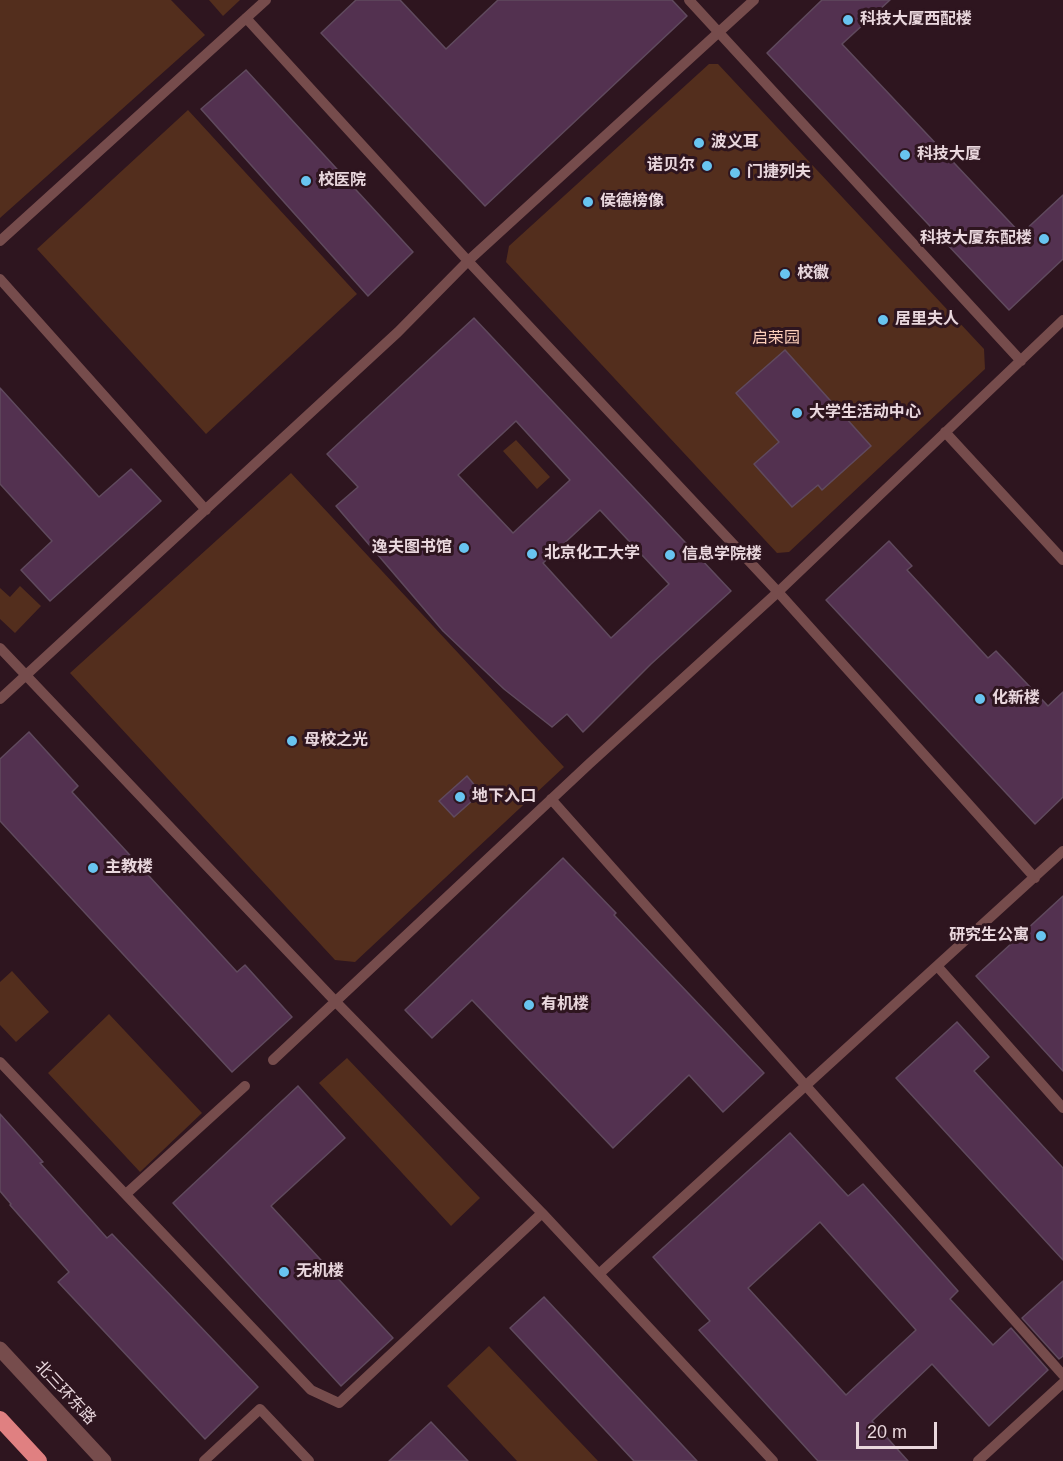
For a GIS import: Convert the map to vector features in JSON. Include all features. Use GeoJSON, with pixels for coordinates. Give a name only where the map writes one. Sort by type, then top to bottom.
{"type":"FeatureCollection","features":[{"type":"Feature","properties":{"kind":"highway"},"geometry":{"type":"LineString","coordinates":[[0,1419],[39,1461]]}},
{"type":"Feature","properties":{"kind":"street","name":"北三环东路"},"geometry":{"type":"LineString","coordinates":[[0,1349],[104,1461]]}},
{"type":"Feature","properties":{"kind":"lane"},"geometry":{"type":"LineString","coordinates":[[0,241],[266,0]]}},
{"type":"Feature","properties":{"kind":"lane"},"geometry":{"type":"LineString","coordinates":[[689,0],[1021,360]]}},
{"type":"Feature","properties":{"kind":"lane"},"geometry":{"type":"LineString","coordinates":[[0,699],[398,332],[468,261],[754,0]]}},
{"type":"Feature","properties":{"kind":"lane"},"geometry":{"type":"LineString","coordinates":[[246,18],[468,261],[778,592],[1035,878]]}},
{"type":"Feature","properties":{"kind":"lane"},"geometry":{"type":"LineString","coordinates":[[0,279],[206,510]]}},
{"type":"Feature","properties":{"kind":"lane"},"geometry":{"type":"LineString","coordinates":[[273,1060],[551,799],[778,592],[1063,320]]}},
{"type":"Feature","properties":{"kind":"lane"},"geometry":{"type":"LineString","coordinates":[[945,432],[1063,560]]}},
{"type":"Feature","properties":{"kind":"lane"},"geometry":{"type":"LineString","coordinates":[[0,648],[334,1001],[542,1213],[773,1461]]}},
{"type":"Feature","properties":{"kind":"lane"},"geometry":{"type":"LineString","coordinates":[[551,799],[1063,1376]]}},
{"type":"Feature","properties":{"kind":"lane"},"geometry":{"type":"LineString","coordinates":[[599,1274],[1063,851]]}},
{"type":"Feature","properties":{"kind":"lane"},"geometry":{"type":"LineString","coordinates":[[938,967],[1063,1107]]}},
{"type":"Feature","properties":{"kind":"lane"},"geometry":{"type":"LineString","coordinates":[[0,1062],[311,1390],[339,1403],[542,1213]]}},
{"type":"Feature","properties":{"kind":"lane"},"geometry":{"type":"LineString","coordinates":[[126,1194],[245,1086]]}},
{"type":"Feature","properties":{"kind":"lane"},"geometry":{"type":"LineString","coordinates":[[978,1461],[1063,1383]]}},
{"type":"Feature","properties":{"kind":"lane"},"geometry":{"type":"LineString","coordinates":[[204,1461],[260,1409],[309,1461]]}},
{"type":"Feature","properties":{"kind":"green space"},"geometry":{"type":"Polygon","coordinates":[[[0,0],[171,0],[205,35],[0,218],[0,0]]]}},
{"type":"Feature","properties":{"kind":"green space"},"geometry":{"type":"Polygon","coordinates":[[[209,0],[240,0],[223,16],[209,0]]]}},
{"type":"Feature","properties":{"kind":"green space","name":"启荣园"},"geometry":{"type":"Polygon","coordinates":[[[709,64],[718,64],[984,349],[985,369],[789,552],[777,553],[506,262],[509,246],[709,64]]]}},
{"type":"Feature","properties":{"kind":"green space"},"geometry":{"type":"Polygon","coordinates":[[[188,110],[357,294],[206,434],[37,249],[188,110]]]}},
{"type":"Feature","properties":{"kind":"green space"},"geometry":{"type":"Polygon","coordinates":[[[516,440],[550,477],[537,489],[503,451],[516,440]]]}},
{"type":"Feature","properties":{"kind":"green space"},"geometry":{"type":"Polygon","coordinates":[[[291,473],[564,767],[355,962],[335,960],[70,673],[291,473]]]}},
{"type":"Feature","properties":{"kind":"green space"},"geometry":{"type":"Polygon","coordinates":[[[20,586],[41,606],[15,633],[0,619],[0,588],[10,597],[20,586]]]}},
{"type":"Feature","properties":{"kind":"green space"},"geometry":{"type":"Polygon","coordinates":[[[12,971],[49,1012],[16,1042],[0,1025],[0,982],[12,971]]]}},
{"type":"Feature","properties":{"kind":"green space"},"geometry":{"type":"Polygon","coordinates":[[[109,1014],[202,1113],[140,1172],[48,1073],[109,1014]]]}},
{"type":"Feature","properties":{"kind":"green space"},"geometry":{"type":"Polygon","coordinates":[[[347,1058],[480,1198],[451,1226],[319,1083],[347,1058]]]}},
{"type":"Feature","properties":{"kind":"green space"},"geometry":{"type":"Polygon","coordinates":[[[489,1346],[598,1461],[517,1461],[447,1386],[489,1346]]]}},
{"type":"Feature","properties":{"kind":"building"},"geometry":{"type":"Polygon","coordinates":[[[356,0],[400,0],[446,49],[498,0],[672,0],[687,16],[485,206],[321,33],[356,0]]]}},
{"type":"Feature","properties":{"kind":"building","name":"科技大厦"},"geometry":{"type":"Polygon","coordinates":[[[822,0],[890,0],[842,44],[1021,234],[1063,195],[1063,259],[1009,310],[767,53],[822,0]]]}},
{"type":"Feature","properties":{"kind":"building","name":"校医院"},"geometry":{"type":"Polygon","coordinates":[[[246,70],[413,252],[368,296],[201,109],[246,70]]]}},
{"type":"Feature","properties":{"kind":"building","name":"逸夫图书馆"},"geometry":{"type":"Polygon","coordinates":[[[474,318],[731,591],[651,664],[583,732],[567,714],[552,727],[504,689],[443,631],[336,506],[358,487],[327,454],[474,318]],[[516,421],[458,475],[513,533],[570,480],[516,421]],[[600,510],[543,563],[611,638],[669,584],[600,510]]]}},
{"type":"Feature","properties":{"kind":"building","name":"大学生活动中心"},"geometry":{"type":"Polygon","coordinates":[[[785,350],[871,446],[822,490],[818,485],[792,507],[754,464],[779,442],[736,393],[785,350]]]}},
{"type":"Feature","properties":{"kind":"building"},"geometry":{"type":"Polygon","coordinates":[[[0,388],[99,497],[131,469],[161,501],[50,601],[21,570],[52,541],[0,484],[0,388]]]}},
{"type":"Feature","properties":{"kind":"building","name":"化新楼"},"geometry":{"type":"Polygon","coordinates":[[[889,541],[912,566],[907,570],[988,658],[996,651],[1048,706],[1063,692],[1063,797],[1035,824],[826,600],[889,541]]]}},
{"type":"Feature","properties":{"kind":"building","name":"主教楼"},"geometry":{"type":"Polygon","coordinates":[[[29,732],[78,786],[72,792],[237,972],[245,965],[292,1017],[232,1072],[0,821],[0,759],[29,732]]]}},
{"type":"Feature","properties":{"kind":"building","name":"地下入口"},"geometry":{"type":"Polygon","coordinates":[[[467,776],[481,793],[454,817],[439,801],[467,776]]]}},
{"type":"Feature","properties":{"kind":"building","name":"有机楼"},"geometry":{"type":"Polygon","coordinates":[[[563,858],[764,1073],[723,1112],[689,1075],[613,1148],[472,1000],[432,1038],[405,1010],[563,858]]]}},
{"type":"Feature","properties":{"kind":"building","name":"研究生公寓"},"geometry":{"type":"Polygon","coordinates":[[[1063,896],[1063,1071],[976,976],[1063,896]]]}},
{"type":"Feature","properties":{"kind":"building"},"geometry":{"type":"Polygon","coordinates":[[[957,1022],[989,1057],[974,1071],[1063,1168],[1063,1260],[896,1078],[957,1022]]]}},
{"type":"Feature","properties":{"kind":"building","name":"无机楼"},"geometry":{"type":"Polygon","coordinates":[[[298,1086],[345,1138],[271,1206],[393,1338],[341,1386],[173,1203],[298,1086]]]}},
{"type":"Feature","properties":{"kind":"building"},"geometry":{"type":"Polygon","coordinates":[[[0,1114],[107,1238],[112,1234],[258,1387],[205,1439],[58,1282],[69,1272],[0,1191],[0,1114]]]}},
{"type":"Feature","properties":{"kind":"building"},"geometry":{"type":"Polygon","coordinates":[[[790,1133],[848,1196],[863,1184],[958,1291],[950,1299],[993,1345],[1011,1328],[1048,1370],[989,1426],[932,1364],[872,1421],[908,1461],[818,1461],[699,1330],[710,1321],[653,1257],[790,1133]],[[820,1222],[748,1288],[846,1395],[916,1330],[820,1222]]]}},
{"type":"Feature","properties":{"kind":"building"},"geometry":{"type":"Polygon","coordinates":[[[1063,1281],[1063,1356],[1059,1359],[1022,1318],[1063,1281]]]}},
{"type":"Feature","properties":{"kind":"building"},"geometry":{"type":"Polygon","coordinates":[[[544,1297],[697,1461],[634,1461],[510,1328],[544,1297]]]}},
{"type":"Feature","properties":{"kind":"building"},"geometry":{"type":"Polygon","coordinates":[[[431,1422],[468,1461],[389,1461],[431,1422]]]}},
{"type":"Feature","properties":{"kind":"place","name":"科技大厦西配楼"},"geometry":{"type":"Point","coordinates":[848,20]}},
{"type":"Feature","properties":{"kind":"place","name":"波义耳"},"geometry":{"type":"Point","coordinates":[699,143]}},
{"type":"Feature","properties":{"kind":"place","name":"科技大厦"},"geometry":{"type":"Point","coordinates":[905,155]}},
{"type":"Feature","properties":{"kind":"place","name":"诺贝尔"},"geometry":{"type":"Point","coordinates":[707,166]}},
{"type":"Feature","properties":{"kind":"place","name":"门捷列夫"},"geometry":{"type":"Point","coordinates":[735,173]}},
{"type":"Feature","properties":{"kind":"place","name":"校医院"},"geometry":{"type":"Point","coordinates":[306,181]}},
{"type":"Feature","properties":{"kind":"place","name":"侯德榜像"},"geometry":{"type":"Point","coordinates":[588,202]}},
{"type":"Feature","properties":{"kind":"place","name":"科技大厦东配楼"},"geometry":{"type":"Point","coordinates":[1044,239]}},
{"type":"Feature","properties":{"kind":"place","name":"校徽"},"geometry":{"type":"Point","coordinates":[785,274]}},
{"type":"Feature","properties":{"kind":"place","name":"居里夫人"},"geometry":{"type":"Point","coordinates":[883,320]}},
{"type":"Feature","properties":{"kind":"place","name":"大学生活动中心"},"geometry":{"type":"Point","coordinates":[797,413]}},
{"type":"Feature","properties":{"kind":"place","name":"逸夫图书馆"},"geometry":{"type":"Point","coordinates":[464,548]}},
{"type":"Feature","properties":{"kind":"place","name":"北京化工大学"},"geometry":{"type":"Point","coordinates":[532,554]}},
{"type":"Feature","properties":{"kind":"place","name":"信息学院楼"},"geometry":{"type":"Point","coordinates":[670,555]}},
{"type":"Feature","properties":{"kind":"place","name":"化新楼"},"geometry":{"type":"Point","coordinates":[980,699]}},
{"type":"Feature","properties":{"kind":"place","name":"母校之光"},"geometry":{"type":"Point","coordinates":[292,741]}},
{"type":"Feature","properties":{"kind":"place","name":"地下入口"},"geometry":{"type":"Point","coordinates":[460,797]}},
{"type":"Feature","properties":{"kind":"place","name":"主教楼"},"geometry":{"type":"Point","coordinates":[93,868]}},
{"type":"Feature","properties":{"kind":"place","name":"研究生公寓"},"geometry":{"type":"Point","coordinates":[1041,936]}},
{"type":"Feature","properties":{"kind":"place","name":"有机楼"},"geometry":{"type":"Point","coordinates":[529,1005]}},
{"type":"Feature","properties":{"kind":"place","name":"无机楼"},"geometry":{"type":"Point","coordinates":[284,1272]}}]}
